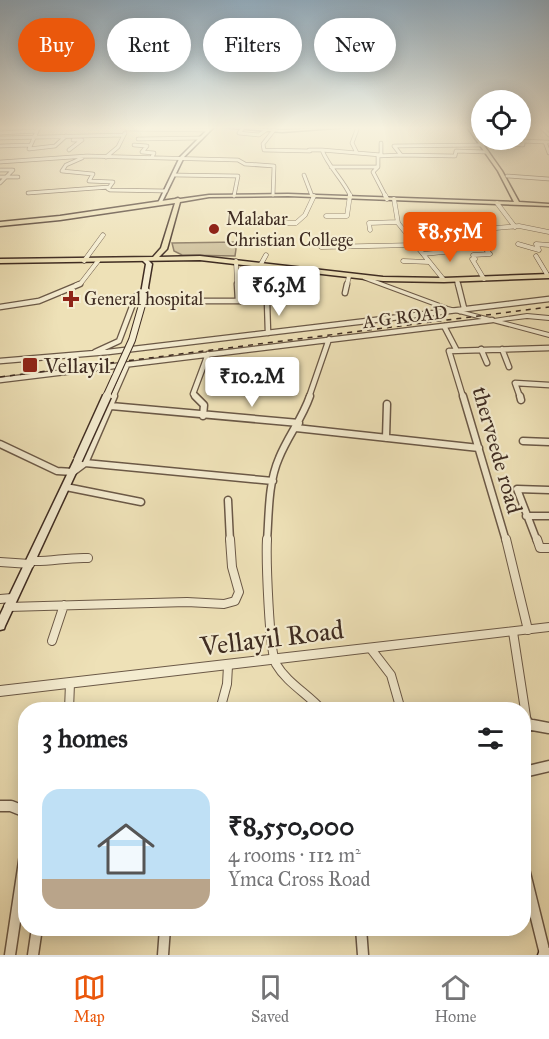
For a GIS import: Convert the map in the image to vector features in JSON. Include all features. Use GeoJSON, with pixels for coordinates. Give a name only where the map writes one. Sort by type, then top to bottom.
{"type":"FeatureCollection","features":[{"type":"Feature","properties":{"kind":"main road"},"geometry":{"type":"LineString","coordinates":[[160,201],[176,172]]}},
{"type":"Feature","properties":{"kind":"main road"},"geometry":{"type":"LineString","coordinates":[[504,173],[517,203]]}},
{"type":"Feature","properties":{"kind":"main road"},"geometry":{"type":"LineString","coordinates":[[504,173],[514,187],[519,201],[517,203]]}},
{"type":"Feature","properties":{"kind":"main road"},"geometry":{"type":"LineString","coordinates":[[0,224],[60,218],[160,201],[234,196],[313,196],[549,205]]}},
{"type":"Feature","properties":{"kind":"main road"},"geometry":{"type":"LineString","coordinates":[[155,258],[164,249],[178,199]]}},
{"type":"Feature","properties":{"kind":"main road"},"geometry":{"type":"LineString","coordinates":[[160,201],[175,210]]}},
{"type":"Feature","properties":{"kind":"main road"},"geometry":{"type":"LineString","coordinates":[[0,261],[147,261],[155,258],[236,261],[364,278],[457,280],[549,276]]}},
{"type":"Feature","properties":{"kind":"main road"},"geometry":{"type":"LineString","coordinates":[[0,626],[73,472],[82,462],[132,340],[146,289],[147,261]]}},
{"type":"Feature","properties":{"kind":"street"},"geometry":{"type":"LineString","coordinates":[[0,183],[12,172]]}},
{"type":"Feature","properties":{"kind":"street"},"geometry":{"type":"LineString","coordinates":[[27,193],[109,187],[113,182],[89,181],[93,174],[68,172]]}},
{"type":"Feature","properties":{"kind":"street"},"geometry":{"type":"LineString","coordinates":[[273,195],[274,172]]}},
{"type":"Feature","properties":{"kind":"street"},"geometry":{"type":"LineString","coordinates":[[326,216],[347,216],[351,198],[343,180],[335,172]]}},
{"type":"Feature","properties":{"kind":"street"},"geometry":{"type":"LineString","coordinates":[[373,172],[387,199]]}},
{"type":"Feature","properties":{"kind":"street"},"geometry":{"type":"LineString","coordinates":[[504,173],[549,179]]}},
{"type":"Feature","properties":{"kind":"street"},"geometry":{"type":"LineString","coordinates":[[1,174],[7,177],[18,177]]}},
{"type":"Feature","properties":{"kind":"street"},"geometry":{"type":"LineString","coordinates":[[175,175],[238,176],[234,196]]}},
{"type":"Feature","properties":{"kind":"street"},"geometry":{"type":"LineString","coordinates":[[276,218],[276,223],[296,223],[305,215],[313,196],[304,175]]}},
{"type":"Feature","properties":{"kind":"street"},"geometry":{"type":"LineString","coordinates":[[109,187],[108,189],[118,191],[166,191]]}},
{"type":"Feature","properties":{"kind":"street"},"geometry":{"type":"LineString","coordinates":[[394,199],[398,222],[444,280]]}},
{"type":"Feature","properties":{"kind":"street"},"geometry":{"type":"LineString","coordinates":[[497,203],[515,226]]}},
{"type":"Feature","properties":{"kind":"street"},"geometry":{"type":"LineString","coordinates":[[370,230],[369,223],[398,222]]}},
{"type":"Feature","properties":{"kind":"street"},"geometry":{"type":"LineString","coordinates":[[408,236],[515,226],[549,232]]}},
{"type":"Feature","properties":{"kind":"street"},"geometry":{"type":"LineString","coordinates":[[470,232],[490,254],[472,255],[475,259],[472,260],[484,279]]}},
{"type":"Feature","properties":{"kind":"street"},"geometry":{"type":"LineString","coordinates":[[84,261],[103,235]]}},
{"type":"Feature","properties":{"kind":"street"},"geometry":{"type":"LineString","coordinates":[[423,254],[454,251],[449,239],[466,238]]}},
{"type":"Feature","properties":{"kind":"street"},"geometry":{"type":"LineString","coordinates":[[518,244],[539,250],[536,244],[549,244]]}},
{"type":"Feature","properties":{"kind":"street"},"geometry":{"type":"LineString","coordinates":[[321,247],[416,245]]}},
{"type":"Feature","properties":{"kind":"street"},"geometry":{"type":"LineString","coordinates":[[261,264],[266,255]]}},
{"type":"Feature","properties":{"kind":"street"},"geometry":{"type":"LineString","coordinates":[[536,256],[549,276]]}},
{"type":"Feature","properties":{"kind":"street"},"geometry":{"type":"LineString","coordinates":[[0,307],[32,303],[81,283],[87,279],[98,261]]}},
{"type":"Feature","properties":{"kind":"street"},"geometry":{"type":"LineString","coordinates":[[236,261],[238,301]]}},
{"type":"Feature","properties":{"kind":"street"},"geometry":{"type":"LineString","coordinates":[[403,261],[429,262]]}},
{"type":"Feature","properties":{"kind":"street"},"geometry":{"type":"LineString","coordinates":[[345,293],[349,276]]}},
{"type":"Feature","properties":{"kind":"street"},"geometry":{"type":"LineString","coordinates":[[364,278],[460,312],[549,335]]}},
{"type":"Feature","properties":{"kind":"street"},"geometry":{"type":"LineString","coordinates":[[457,280],[464,308],[460,312]]}},
{"type":"Feature","properties":{"kind":"street"},"geometry":{"type":"LineString","coordinates":[[88,354],[119,341],[123,336],[136,296],[146,289]]}},
{"type":"Feature","properties":{"kind":"street"},"geometry":{"type":"LineString","coordinates":[[0,361],[88,354],[460,312],[549,298]]}},
{"type":"Feature","properties":{"kind":"street"},"geometry":{"type":"LineString","coordinates":[[267,301],[268,333]]}},
{"type":"Feature","properties":{"kind":"street"},"geometry":{"type":"LineString","coordinates":[[142,303],[274,301]]}},
{"type":"Feature","properties":{"kind":"street"},"geometry":{"type":"LineString","coordinates":[[492,320],[549,313]]}},
{"type":"Feature","properties":{"kind":"street"},"geometry":{"type":"LineString","coordinates":[[528,316],[549,318]]}},
{"type":"Feature","properties":{"kind":"street","name":"A G ROAD"},"geometry":{"type":"LineString","coordinates":[[0,380],[492,320]]}},
{"type":"Feature","properties":{"kind":"street","name":"therveede road"},"geometry":{"type":"LineString","coordinates":[[444,326],[453,350],[528,630]]}},
{"type":"Feature","properties":{"kind":"street"},"geometry":{"type":"LineString","coordinates":[[315,702],[282,675],[274,661],[266,561],[273,481],[278,459],[297,426],[329,339]]}},
{"type":"Feature","properties":{"kind":"street"},"geometry":{"type":"LineString","coordinates":[[453,350],[549,348]]}},
{"type":"Feature","properties":{"kind":"street"},"geometry":{"type":"LineString","coordinates":[[481,349],[487,363]]}},
{"type":"Feature","properties":{"kind":"street"},"geometry":{"type":"LineString","coordinates":[[502,349],[509,367]]}},
{"type":"Feature","properties":{"kind":"street"},"geometry":{"type":"LineString","coordinates":[[203,416],[204,405],[193,394],[208,354]]}},
{"type":"Feature","properties":{"kind":"street"},"geometry":{"type":"LineString","coordinates":[[127,365],[111,406],[82,462],[273,481]]}},
{"type":"Feature","properties":{"kind":"street"},"geometry":{"type":"LineString","coordinates":[[521,400],[515,383],[549,385]]}},
{"type":"Feature","properties":{"kind":"street"},"geometry":{"type":"LineString","coordinates":[[386,438],[387,404]]}},
{"type":"Feature","properties":{"kind":"street"},"geometry":{"type":"LineString","coordinates":[[111,406],[480,448]]}},
{"type":"Feature","properties":{"kind":"street"},"geometry":{"type":"LineString","coordinates":[[524,441],[549,442]]}},
{"type":"Feature","properties":{"kind":"street"},"geometry":{"type":"LineString","coordinates":[[0,444],[57,471],[73,472]]}},
{"type":"Feature","properties":{"kind":"street"},"geometry":{"type":"LineString","coordinates":[[66,487],[141,502]]}},
{"type":"Feature","properties":{"kind":"street"},"geometry":{"type":"LineString","coordinates":[[549,490],[517,489],[540,548],[549,548]]}},
{"type":"Feature","properties":{"kind":"street"},"geometry":{"type":"LineString","coordinates":[[0,599],[10,602],[64,605],[187,602],[224,604],[235,601],[238,592],[232,567],[228,500]]}},
{"type":"Feature","properties":{"kind":"street"},"geometry":{"type":"LineString","coordinates":[[526,516],[549,516]]}},
{"type":"Feature","properties":{"kind":"street"},"geometry":{"type":"LineString","coordinates":[[0,562],[55,562],[63,557],[88,558]]}},
{"type":"Feature","properties":{"kind":"street"},"geometry":{"type":"LineString","coordinates":[[52,641],[64,605]]}},
{"type":"Feature","properties":{"kind":"street","name":"Vellayil Road"},"geometry":{"type":"LineString","coordinates":[[0,691],[274,661],[549,627]]}},
{"type":"Feature","properties":{"kind":"street"},"geometry":{"type":"LineString","coordinates":[[513,632],[522,702]]}},
{"type":"Feature","properties":{"kind":"street"},"geometry":{"type":"LineString","coordinates":[[371,649],[391,675],[399,702]]}},
{"type":"Feature","properties":{"kind":"street"},"geometry":{"type":"LineString","coordinates":[[221,702],[228,666]]}},
{"type":"Feature","properties":{"kind":"street"},"geometry":{"type":"LineString","coordinates":[[69,702],[70,683]]}},
{"type":"Feature","properties":{"kind":"street"},"geometry":{"type":"LineString","coordinates":[[531,726],[549,728]]}},
{"type":"Feature","properties":{"kind":"street"},"geometry":{"type":"LineString","coordinates":[[531,770],[549,766]]}},
{"type":"Feature","properties":{"kind":"street"},"geometry":{"type":"LineString","coordinates":[[0,806],[18,809]]}},
{"type":"Feature","properties":{"kind":"street"},"geometry":{"type":"LineString","coordinates":[[531,896],[546,955]]}},
{"type":"Feature","properties":{"kind":"street"},"geometry":{"type":"LineString","coordinates":[[10,955],[18,902]]}},
{"type":"Feature","properties":{"kind":"street"},"geometry":{"type":"LineString","coordinates":[[33,955],[36,936]]}},
{"type":"Feature","properties":{"kind":"street"},"geometry":{"type":"LineString","coordinates":[[163,955],[164,936]]}},
{"type":"Feature","properties":{"kind":"street"},"geometry":{"type":"LineString","coordinates":[[362,936],[363,955]]}},
{"type":"Feature","properties":{"kind":"shaded area"},"geometry":{"type":"Polygon","coordinates":[[[237,242],[235,256],[182,255],[174,251],[172,243],[237,242]]]}},
{"type":"Feature","properties":{"kind":"railway"},"geometry":{"type":"LineString","coordinates":[[0,377],[549,307]]}},
{"type":"Feature","properties":{"kind":"place","name":"Malabar Christian College"},"geometry":{"type":"Point","coordinates":[214,229]}},
{"type":"Feature","properties":{"kind":"place","name":"General hospital"},"geometry":{"type":"Point","coordinates":[71,299]}},
{"type":"Feature","properties":{"kind":"place","name":"Vellayil"},"geometry":{"type":"Point","coordinates":[30,365]}}]}
